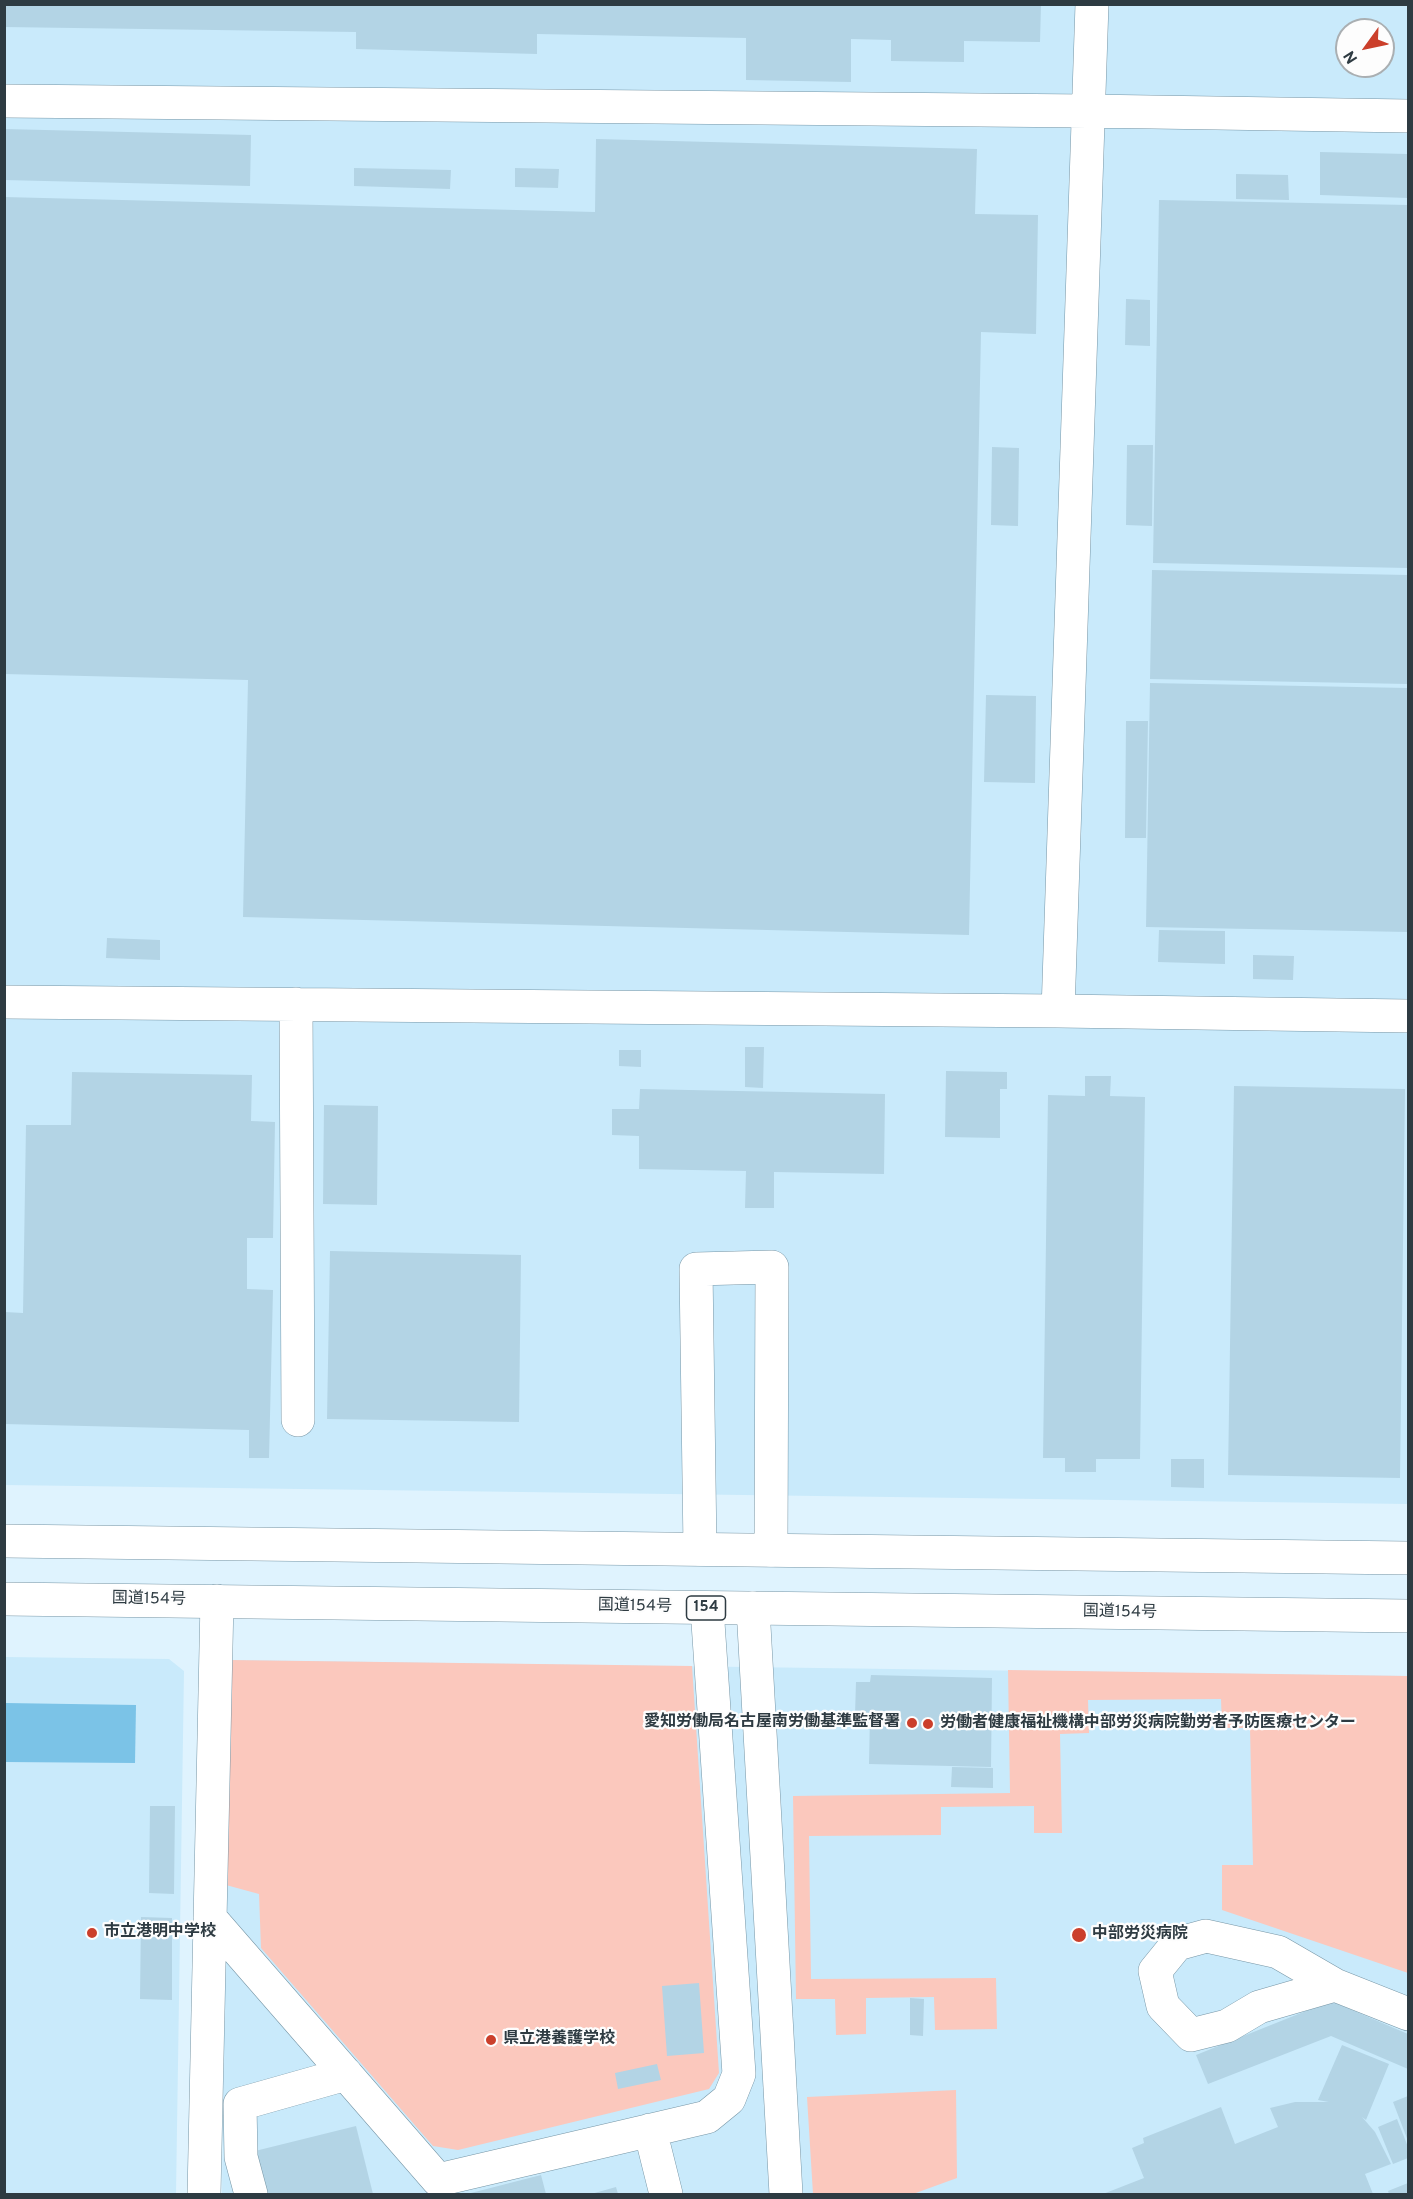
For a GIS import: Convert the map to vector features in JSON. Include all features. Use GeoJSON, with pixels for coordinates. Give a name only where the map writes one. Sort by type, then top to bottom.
{"type":"FeatureCollection","features":[{"type":"Feature","properties":{"kind":"main road"},"geometry":{"type":"LineString","coordinates":[[1058,1011],[1092,4]]}},
{"type":"Feature","properties":{"kind":"main road"},"geometry":{"type":"LineString","coordinates":[[4,101],[1408,116]]}},
{"type":"Feature","properties":{"kind":"main road"},"geometry":{"type":"LineString","coordinates":[[4,1002],[1408,1016]]}},
{"type":"Feature","properties":{"kind":"main road"},"geometry":{"type":"LineString","coordinates":[[296,1004],[298,1419]]}},
{"type":"Feature","properties":{"kind":"main road"},"geometry":{"type":"LineString","coordinates":[[700,1549],[696,1269],[772,1267],[771,1550]]}},
{"type":"Feature","properties":{"kind":"main road"},"geometry":{"type":"LineString","coordinates":[[4,1540],[1408,1558]]}},
{"type":"Feature","properties":{"kind":"main road","name":"国道154号"},"geometry":{"type":"LineString","coordinates":[[4,1599],[1408,1616]]}},
{"type":"Feature","properties":{"kind":"main road"},"geometry":{"type":"LineString","coordinates":[[204,2194],[217,1601]]}},
{"type":"Feature","properties":{"kind":"main road"},"geometry":{"type":"LineString","coordinates":[[210,1918],[438,2180],[707,2117],[729,2100],[739,2074],[707,1608]]}},
{"type":"Feature","properties":{"kind":"main road"},"geometry":{"type":"LineString","coordinates":[[753,1608],[786,2194]]}},
{"type":"Feature","properties":{"kind":"main road"},"geometry":{"type":"LineString","coordinates":[[1335,1985],[1259,2007],[1227,2026],[1191,2035],[1163,2006],[1155,1971],[1177,1944],[1206,1936],[1278,1952],[1335,1985],[1408,2014]]}},
{"type":"Feature","properties":{"kind":"main road"},"geometry":{"type":"LineString","coordinates":[[251,2194],[241,2157],[240,2104],[346,2074]]}},
{"type":"Feature","properties":{"kind":"main road"},"geometry":{"type":"LineString","coordinates":[[650,2130],[666,2194]]}},
{"type":"Feature","properties":{"kind":"shaded area"},"geometry":{"type":"Polygon","coordinates":[[[5,5],[1408,5],[1408,1504],[5,1485],[5,5]]]}},
{"type":"Feature","properties":{"kind":"shaded area","name":"市立港明中学校"},"geometry":{"type":"Polygon","coordinates":[[[5,1657],[169,1659],[184,1671],[176,2194],[5,2194],[5,1657]]]}},
{"type":"Feature","properties":{"kind":"shaded area"},"geometry":{"type":"Polygon","coordinates":[[[229,1660],[1408,1676],[1408,2194],[222,2194],[229,1660]]]}},
{"type":"Feature","properties":{"kind":"shaded area","name":"県立港養護学校"},"geometry":{"type":"Polygon","coordinates":[[[229,1660],[692,1666],[719,2073],[709,2089],[458,2150],[433,2146],[261,1948],[259,1894],[226,1885],[229,1660]]]}},
{"type":"Feature","properties":{"kind":"shaded area"},"geometry":{"type":"Polygon","coordinates":[[[1008,1670],[1408,1676],[1408,1973],[1222,1910],[1222,1865],[1253,1865],[1250,1728],[1222,1728],[1221,1699],[1088,1700],[1089,1733],[1060,1734],[1062,1833],[1034,1833],[1034,1806],[941,1807],[941,1835],[809,1836],[811,1979],[996,1978],[997,2029],[935,2030],[934,1997],[866,1998],[866,2034],[836,2035],[835,1999],[796,1999],[793,1796],[1010,1793],[1008,1670]]]}},
{"type":"Feature","properties":{"kind":"shaded area"},"geometry":{"type":"Polygon","coordinates":[[[956,2090],[957,2178],[913,2194],[813,2194],[807,2097],[956,2090]]]}},
{"type":"Feature","properties":{"kind":"water"},"geometry":{"type":"Polygon","coordinates":[[[5,1703],[136,1705],[135,1763],[5,1762],[5,1703]]]}},
{"type":"Feature","properties":{"kind":"building"},"geometry":{"type":"Polygon","coordinates":[[[4,4],[1041,4],[1040,42],[964,41],[964,62],[891,61],[891,40],[851,39],[851,82],[746,80],[746,38],[537,34],[537,54],[356,49],[356,32],[4,27],[4,4]]]}},
{"type":"Feature","properties":{"kind":"building"},"geometry":{"type":"Polygon","coordinates":[[[4,129],[251,135],[250,186],[4,180],[4,129]]]}},
{"type":"Feature","properties":{"kind":"building"},"geometry":{"type":"Polygon","coordinates":[[[596,139],[977,149],[975,214],[1038,215],[1036,334],[981,332],[969,935],[243,917],[248,680],[4,674],[4,197],[595,212],[596,139]]]}},
{"type":"Feature","properties":{"kind":"building"},"geometry":{"type":"Polygon","coordinates":[[[1320,152],[1408,154],[1408,198],[1320,195],[1320,152]]]}},
{"type":"Feature","properties":{"kind":"building"},"geometry":{"type":"Polygon","coordinates":[[[354,168],[451,170],[450,189],[354,186],[354,168]]]}},
{"type":"Feature","properties":{"kind":"building"},"geometry":{"type":"Polygon","coordinates":[[[515,168],[559,169],[558,188],[515,187],[515,168]]]}},
{"type":"Feature","properties":{"kind":"building"},"geometry":{"type":"Polygon","coordinates":[[[1236,174],[1288,175],[1289,200],[1236,199],[1236,174]]]}},
{"type":"Feature","properties":{"kind":"building"},"geometry":{"type":"Polygon","coordinates":[[[1159,200],[1408,205],[1408,568],[1153,563],[1159,200]]]}},
{"type":"Feature","properties":{"kind":"building"},"geometry":{"type":"Polygon","coordinates":[[[1126,299],[1150,300],[1150,346],[1125,345],[1126,299]]]}},
{"type":"Feature","properties":{"kind":"building"},"geometry":{"type":"Polygon","coordinates":[[[1127,445],[1153,445],[1152,526],[1126,525],[1127,445]]]}},
{"type":"Feature","properties":{"kind":"building"},"geometry":{"type":"Polygon","coordinates":[[[992,447],[1019,448],[1018,526],[991,525],[992,447]]]}},
{"type":"Feature","properties":{"kind":"building"},"geometry":{"type":"Polygon","coordinates":[[[1152,570],[1408,575],[1408,684],[1150,679],[1152,570]]]}},
{"type":"Feature","properties":{"kind":"building"},"geometry":{"type":"Polygon","coordinates":[[[1150,683],[1408,688],[1408,932],[1146,927],[1150,683]]]}},
{"type":"Feature","properties":{"kind":"building"},"geometry":{"type":"Polygon","coordinates":[[[986,695],[1036,696],[1035,783],[984,782],[986,695]]]}},
{"type":"Feature","properties":{"kind":"building"},"geometry":{"type":"Polygon","coordinates":[[[1126,721],[1148,721],[1146,838],[1125,838],[1126,721]]]}},
{"type":"Feature","properties":{"kind":"building"},"geometry":{"type":"Polygon","coordinates":[[[1159,930],[1225,931],[1225,964],[1158,962],[1159,930]]]}},
{"type":"Feature","properties":{"kind":"building"},"geometry":{"type":"Polygon","coordinates":[[[107,938],[160,940],[160,960],[106,958],[107,938]]]}},
{"type":"Feature","properties":{"kind":"building"},"geometry":{"type":"Polygon","coordinates":[[[1253,955],[1294,956],[1293,980],[1253,979],[1253,955]]]}},
{"type":"Feature","properties":{"kind":"building"},"geometry":{"type":"Polygon","coordinates":[[[745,1047],[764,1047],[763,1088],[745,1087],[745,1047]]]}},
{"type":"Feature","properties":{"kind":"building"},"geometry":{"type":"Polygon","coordinates":[[[619,1050],[641,1050],[641,1067],[619,1066],[619,1050]]]}},
{"type":"Feature","properties":{"kind":"building"},"geometry":{"type":"Polygon","coordinates":[[[946,1071],[1007,1072],[1007,1089],[1000,1089],[1000,1138],[945,1137],[946,1071]]]}},
{"type":"Feature","properties":{"kind":"building"},"geometry":{"type":"Polygon","coordinates":[[[72,1072],[252,1075],[251,1121],[275,1122],[273,1238],[247,1238],[247,1289],[273,1290],[269,1458],[249,1458],[249,1430],[4,1424],[5,1312],[23,1313],[26,1125],[71,1125],[72,1072]]]}},
{"type":"Feature","properties":{"kind":"building"},"geometry":{"type":"Polygon","coordinates":[[[1085,1076],[1111,1076],[1110,1096],[1145,1097],[1140,1459],[1096,1459],[1096,1472],[1065,1472],[1065,1458],[1043,1458],[1048,1095],[1085,1096],[1085,1076]]]}},
{"type":"Feature","properties":{"kind":"building"},"geometry":{"type":"Polygon","coordinates":[[[1234,1086],[1405,1089],[1400,1478],[1228,1475],[1234,1086]]]}},
{"type":"Feature","properties":{"kind":"building"},"geometry":{"type":"Polygon","coordinates":[[[640,1089],[885,1094],[884,1174],[774,1172],[774,1208],[745,1208],[746,1171],[639,1169],[639,1136],[612,1135],[612,1109],[639,1109],[640,1089]]]}},
{"type":"Feature","properties":{"kind":"building"},"geometry":{"type":"Polygon","coordinates":[[[324,1105],[378,1106],[377,1205],[323,1204],[324,1105]]]}},
{"type":"Feature","properties":{"kind":"building"},"geometry":{"type":"Polygon","coordinates":[[[330,1251],[521,1255],[519,1422],[327,1419],[330,1251]]]}},
{"type":"Feature","properties":{"kind":"building"},"geometry":{"type":"Polygon","coordinates":[[[1171,1459],[1204,1459],[1204,1488],[1171,1487],[1171,1459]]]}},
{"type":"Feature","properties":{"kind":"building"},"geometry":{"type":"Polygon","coordinates":[[[871,1675],[992,1678],[991,1767],[869,1764],[870,1715],[855,1715],[856,1682],[870,1682],[871,1675]]]}},
{"type":"Feature","properties":{"kind":"building"},"geometry":{"type":"Polygon","coordinates":[[[952,1767],[993,1768],[993,1788],[951,1787],[952,1767]]]}},
{"type":"Feature","properties":{"kind":"building"},"geometry":{"type":"Polygon","coordinates":[[[150,1806],[175,1806],[174,1894],[149,1893],[150,1806]]]}},
{"type":"Feature","properties":{"kind":"building"},"geometry":{"type":"Polygon","coordinates":[[[141,1917],[172,1918],[172,2000],[140,1999],[141,1917]]]}},
{"type":"Feature","properties":{"kind":"building"},"geometry":{"type":"Polygon","coordinates":[[[699,1983],[704,2053],[667,2056],[662,1986],[699,1983]]]}},
{"type":"Feature","properties":{"kind":"building"},"geometry":{"type":"Polygon","coordinates":[[[910,1998],[924,1999],[923,2036],[910,2035],[910,1998]]]}},
{"type":"Feature","properties":{"kind":"building"},"geometry":{"type":"Polygon","coordinates":[[[1331,2001],[1408,2034],[1408,2069],[1331,2036],[1208,2084],[1196,2055],[1331,2001]]]}},
{"type":"Feature","properties":{"kind":"building"},"geometry":{"type":"Polygon","coordinates":[[[1342,2045],[1389,2064],[1366,2120],[1362,2117],[1375,2132],[1391,2164],[1365,2174],[1373,2194],[1103,2194],[1144,2178],[1132,2148],[1144,2143],[1143,2138],[1221,2107],[1235,2144],[1278,2127],[1270,2108],[1295,2102],[1329,2102],[1318,2100],[1342,2045]]]}},
{"type":"Feature","properties":{"kind":"building"},"geometry":{"type":"Polygon","coordinates":[[[657,2064],[661,2080],[618,2089],[615,2073],[657,2064]]]}},
{"type":"Feature","properties":{"kind":"building"},"geometry":{"type":"Polygon","coordinates":[[[1408,2096],[1408,2141],[1393,2102],[1408,2096]]]}},
{"type":"Feature","properties":{"kind":"building"},"geometry":{"type":"Polygon","coordinates":[[[1397,2119],[1408,2147],[1408,2158],[1393,2164],[1378,2127],[1397,2119]]]}},
{"type":"Feature","properties":{"kind":"building"},"geometry":{"type":"Polygon","coordinates":[[[356,2126],[373,2194],[257,2194],[247,2153],[356,2126]]]}},
{"type":"Feature","properties":{"kind":"building"},"geometry":{"type":"Polygon","coordinates":[[[541,2175],[546,2194],[467,2194],[541,2175]]]}},
{"type":"Feature","properties":{"kind":"building"},"geometry":{"type":"Polygon","coordinates":[[[1408,2183],[1408,2194],[1389,2194],[1388,2191],[1408,2183]]]}},
{"type":"Feature","properties":{"kind":"building"},"geometry":{"type":"Polygon","coordinates":[[[616,2187],[618,2194],[591,2194],[616,2187]]]}},
{"type":"Feature","properties":{"kind":"place","name":"愛知労働局名古屋南労働基準監督署"},"geometry":{"type":"Point","coordinates":[912,1723]}},
{"type":"Feature","properties":{"kind":"place","name":"労働者健康福祉機構中部労災病院勤労者予防医療センター"},"geometry":{"type":"Point","coordinates":[928,1724]}},
{"type":"Feature","properties":{"kind":"place","name":"市立港明中学校"},"geometry":{"type":"Point","coordinates":[92,1933]}},
{"type":"Feature","properties":{"kind":"place","name":"中部労災病院"},"geometry":{"type":"Point","coordinates":[1079,1935]}},
{"type":"Feature","properties":{"kind":"place","name":"県立港養護学校"},"geometry":{"type":"Point","coordinates":[491,2040]}}]}
